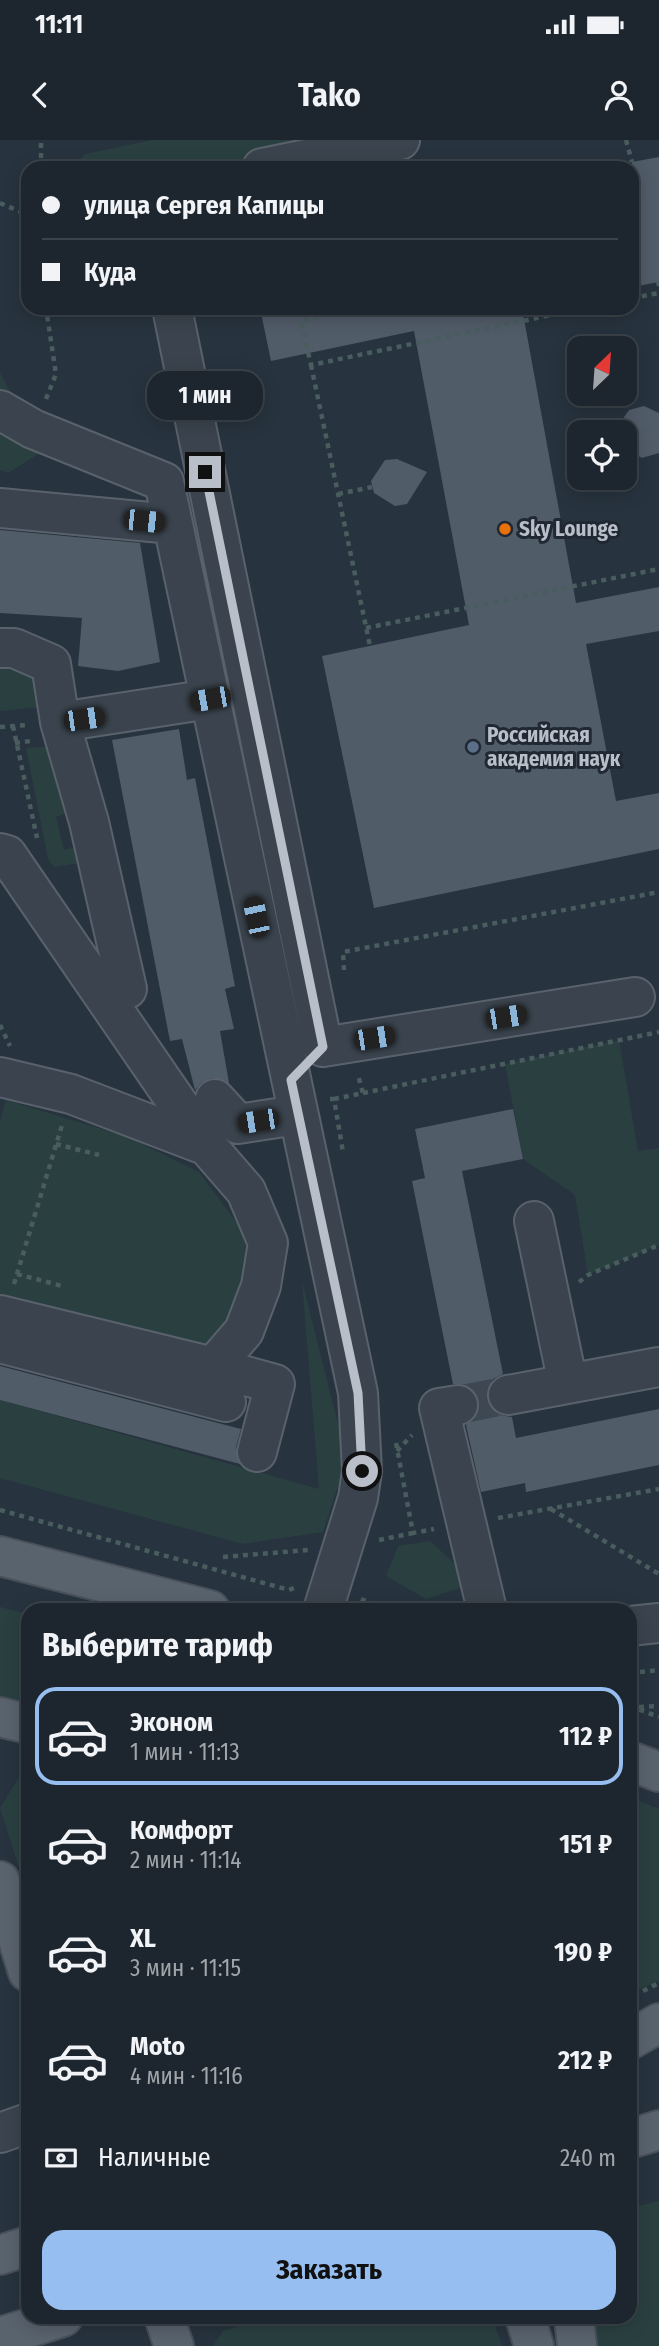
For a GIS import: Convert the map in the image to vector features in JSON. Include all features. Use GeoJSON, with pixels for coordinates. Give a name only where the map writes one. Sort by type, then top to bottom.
{"type":"FeatureCollection","features":[{"type":"Feature","properties":{"kind":"main road"},"geometry":{"type":"LineString","coordinates":[[0,1556],[182,1603]]}},
{"type":"Feature","properties":{"kind":"main road"},"geometry":{"type":"LineString","coordinates":[[0,1717],[21,1722]]}},
{"type":"Feature","properties":{"kind":"main road"},"geometry":{"type":"LineString","coordinates":[[637,1764],[659,1772]]}},
{"type":"Feature","properties":{"kind":"main road"},"geometry":{"type":"LineString","coordinates":[[0,1881],[21,1949]]}},
{"type":"Feature","properties":{"kind":"main road"},"geometry":{"type":"LineString","coordinates":[[637,2036],[659,2023]]}},
{"type":"Feature","properties":{"kind":"main road"},"geometry":{"type":"LineString","coordinates":[[637,2056],[659,2049]]}},
{"type":"Feature","properties":{"kind":"main road"},"geometry":{"type":"LineString","coordinates":[[637,2138],[659,2130]]}},
{"type":"Feature","properties":{"kind":"main road"},"geometry":{"type":"LineString","coordinates":[[637,2141],[659,2140]]}},
{"type":"Feature","properties":{"kind":"main road"},"geometry":{"type":"LineString","coordinates":[[0,2255],[21,2248]]}},
{"type":"Feature","properties":{"kind":"main road"},"geometry":{"type":"LineString","coordinates":[[0,2337],[41,2324]]}},
{"type":"Feature","properties":{"kind":"main road"},"geometry":{"type":"LineString","coordinates":[[166,2324],[174,2346]]}},
{"type":"Feature","properties":{"kind":"main road"},"geometry":{"type":"LineString","coordinates":[[527,2324],[534,2346]]}},
{"type":"Feature","properties":{"kind":"main road"},"geometry":{"type":"LineString","coordinates":[[575,2324],[577,2346]]}},
{"type":"Feature","properties":{"kind":"street"},"geometry":{"type":"LineString","coordinates":[[296,161],[400,140]]}},
{"type":"Feature","properties":{"kind":"street"},"geometry":{"type":"LineString","coordinates":[[174,315],[335,1044]]}},
{"type":"Feature","properties":{"kind":"street"},"geometry":{"type":"LineString","coordinates":[[0,410],[33,429],[163,482],[358,1393],[362,1471],[358,1498],[312,1598]]}},
{"type":"Feature","properties":{"kind":"street"},"geometry":{"type":"LineString","coordinates":[[0,508],[172,524]]}},
{"type":"Feature","properties":{"kind":"street"},"geometry":{"type":"LineString","coordinates":[[0,648],[14,648],[51,664],[60,722],[89,822],[127,989]]}},
{"type":"Feature","properties":{"kind":"street"},"geometry":{"type":"LineString","coordinates":[[60,722],[210,699]]}},
{"type":"Feature","properties":{"kind":"street"},"geometry":{"type":"LineString","coordinates":[[0,853],[7,855],[207,1146],[246,1191],[268,1243],[261,1286],[220,1384]]}},
{"type":"Feature","properties":{"kind":"street"},"geometry":{"type":"LineString","coordinates":[[215,1099],[238,1124],[294,1098],[335,1044],[635,997]]}},
{"type":"Feature","properties":{"kind":"street"},"geometry":{"type":"LineString","coordinates":[[0,1077],[71,1094],[207,1146]]}},
{"type":"Feature","properties":{"kind":"street"},"geometry":{"type":"LineString","coordinates":[[534,1221],[568,1384]]}},
{"type":"Feature","properties":{"kind":"street"},"geometry":{"type":"LineString","coordinates":[[2,1324],[220,1384],[275,1384],[257,1452]]}},
{"type":"Feature","properties":{"kind":"street"},"geometry":{"type":"LineString","coordinates":[[508,1395],[659,1367]]}},
{"type":"Feature","properties":{"kind":"street"},"geometry":{"type":"LineString","coordinates":[[458,1405],[439,1408],[464,1524],[485,1603]]}},
{"type":"Feature","properties":{"kind":"street"},"geometry":{"type":"LineString","coordinates":[[637,1625],[659,1623]]}},
{"type":"Feature","properties":{"kind":"street"},"geometry":{"type":"LineString","coordinates":[[0,2133],[21,2126]]}},
{"type":"Feature","properties":{"kind":"path"},"geometry":{"type":"LineString","coordinates":[[41,140],[41,161]]}},
{"type":"Feature","properties":{"kind":"path"},"geometry":{"type":"LineString","coordinates":[[626,140],[632,161]]}},
{"type":"Feature","properties":{"kind":"path"},"geometry":{"type":"LineString","coordinates":[[0,203],[21,212]]}},
{"type":"Feature","properties":{"kind":"path"},"geometry":{"type":"LineString","coordinates":[[639,297],[659,293]]}},
{"type":"Feature","properties":{"kind":"path"},"geometry":{"type":"LineString","coordinates":[[33,429],[56,374],[47,315]]}},
{"type":"Feature","properties":{"kind":"path"},"geometry":{"type":"LineString","coordinates":[[311,365],[551,315]]}},
{"type":"Feature","properties":{"kind":"path"},"geometry":{"type":"LineString","coordinates":[[318,317],[301,321],[370,646]]}},
{"type":"Feature","properties":{"kind":"path"},"geometry":{"type":"LineString","coordinates":[[338,494],[372,487]]}},
{"type":"Feature","properties":{"kind":"path"},"geometry":{"type":"LineString","coordinates":[[366,628],[659,569]]}},
{"type":"Feature","properties":{"kind":"path"},"geometry":{"type":"LineString","coordinates":[[13,726],[39,848]]}},
{"type":"Feature","properties":{"kind":"path"},"geometry":{"type":"LineString","coordinates":[[344,978],[343,952],[659,892]]}},
{"type":"Feature","properties":{"kind":"path"},"geometry":{"type":"LineString","coordinates":[[334,1099],[659,1032]]}},
{"type":"Feature","properties":{"kind":"path"},"geometry":{"type":"LineString","coordinates":[[335,1044],[363,1093]]}},
{"type":"Feature","properties":{"kind":"path"},"geometry":{"type":"LineString","coordinates":[[2,1324],[71,1094]]}},
{"type":"Feature","properties":{"kind":"path"},"geometry":{"type":"LineString","coordinates":[[57,1144],[99,1155]]}},
{"type":"Feature","properties":{"kind":"path"},"geometry":{"type":"LineString","coordinates":[[553,1307],[588,1275],[659,1245]]}},
{"type":"Feature","properties":{"kind":"path"},"geometry":{"type":"LineString","coordinates":[[17,1274],[62,1286]]}},
{"type":"Feature","properties":{"kind":"path"},"geometry":{"type":"LineString","coordinates":[[464,1524],[659,1489]]}},
{"type":"Feature","properties":{"kind":"path"},"geometry":{"type":"LineString","coordinates":[[550,1509],[659,1574]]}},
{"type":"Feature","properties":{"kind":"path"},"geometry":{"type":"LineString","coordinates":[[0,1510],[312,1598]]}},
{"type":"Feature","properties":{"kind":"path"},"geometry":{"type":"LineString","coordinates":[[637,1672],[659,1670]]}},
{"type":"Feature","properties":{"kind":"path"},"geometry":{"type":"LineString","coordinates":[[637,1707],[659,1706]]}},
{"type":"Feature","properties":{"kind":"path"},"geometry":{"type":"LineString","coordinates":[[637,1709],[659,1717]]}},
{"type":"Feature","properties":{"kind":"green space"},"geometry":{"type":"Polygon","coordinates":[[[153,140],[336,140],[239,161],[78,161],[85,154],[153,140]]]}},
{"type":"Feature","properties":{"kind":"green space"},"geometry":{"type":"Polygon","coordinates":[[[0,373],[43,451],[8,473],[0,470],[0,373]]]}},
{"type":"Feature","properties":{"kind":"green space"},"geometry":{"type":"Polygon","coordinates":[[[0,666],[33,667],[40,707],[0,711],[0,666]]]}},
{"type":"Feature","properties":{"kind":"green space"},"geometry":{"type":"Polygon","coordinates":[[[54,746],[73,811],[56,817],[64,850],[80,846],[80,863],[54,867],[48,859],[26,748],[54,746]]]}},
{"type":"Feature","properties":{"kind":"green space"},"geometry":{"type":"Polygon","coordinates":[[[619,1040],[638,1151],[659,1148],[659,1245],[588,1275],[575,1195],[523,1159],[505,1064],[619,1040]]]}},
{"type":"Feature","properties":{"kind":"green space"},"geometry":{"type":"Polygon","coordinates":[[[6,1100],[128,1137],[199,1172],[245,1234],[261,1286],[213,1367],[0,1315],[0,1121],[6,1100]]]}},
{"type":"Feature","properties":{"kind":"green space"},"geometry":{"type":"Polygon","coordinates":[[[302,1281],[347,1459],[323,1532],[243,1544],[0,1478],[0,1400],[319,1489],[302,1281]]]}},
{"type":"Feature","properties":{"kind":"green space"},"geometry":{"type":"Polygon","coordinates":[[[430,1541],[467,1575],[460,1588],[426,1599],[386,1576],[398,1546],[430,1541]]]}},
{"type":"Feature","properties":{"kind":"green space"},"geometry":{"type":"Polygon","coordinates":[[[0,1607],[21,1612],[21,1706],[0,1700],[0,1607]]]}},
{"type":"Feature","properties":{"kind":"green space"},"geometry":{"type":"Polygon","coordinates":[[[21,1774],[21,1874],[0,1808],[21,1774]]]}},
{"type":"Feature","properties":{"kind":"green space"},"geometry":{"type":"Polygon","coordinates":[[[637,1800],[659,1809],[659,1981],[637,1990],[637,1800]]]}},
{"type":"Feature","properties":{"kind":"green space"},"geometry":{"type":"Polygon","coordinates":[[[659,2201],[659,2346],[597,2346],[593,2324],[637,2324],[637,2206],[659,2201]]]}},
{"type":"Feature","properties":{"kind":"green space"},"geometry":{"type":"Polygon","coordinates":[[[246,2324],[494,2324],[502,2346],[213,2346],[223,2331],[246,2324]]]}},
{"type":"Feature","properties":{"kind":"building"},"geometry":{"type":"Polygon","coordinates":[[[659,157],[659,282],[639,286],[639,161],[659,157]]]}},
{"type":"Feature","properties":{"kind":"building","name":"Российская академия наук"},"geometry":{"type":"Polygon","coordinates":[[[261,315],[523,315],[576,603],[659,587],[659,631],[586,644],[616,801],[659,793],[659,849],[374,908],[322,656],[469,625],[414,331],[271,361],[261,315]]]}},
{"type":"Feature","properties":{"kind":"building"},"geometry":{"type":"Polygon","coordinates":[[[644,406],[659,413],[659,453],[642,458],[637,455],[637,420],[622,420],[629,410],[644,406]]]}},
{"type":"Feature","properties":{"kind":"building"},"geometry":{"type":"Polygon","coordinates":[[[397,459],[427,472],[407,504],[395,506],[374,493],[371,481],[385,460],[397,459]]]}},
{"type":"Feature","properties":{"kind":"building"},"geometry":{"type":"Polygon","coordinates":[[[0,530],[140,543],[160,662],[118,671],[78,666],[82,618],[0,613],[0,530]]]}},
{"type":"Feature","properties":{"kind":"building"},"geometry":{"type":"Polygon","coordinates":[[[179,729],[187,780],[195,778],[235,986],[225,989],[234,1029],[220,1031],[229,1083],[211,1078],[195,1090],[182,1039],[170,1041],[112,740],[179,729]]]}},
{"type":"Feature","properties":{"kind":"building"},"geometry":{"type":"Polygon","coordinates":[[[513,1109],[523,1159],[462,1171],[503,1374],[493,1379],[488,1387],[487,1400],[492,1410],[512,1417],[516,1438],[659,1409],[659,1465],[526,1492],[525,1483],[481,1492],[466,1425],[478,1413],[479,1401],[475,1392],[466,1385],[453,1384],[412,1181],[425,1178],[415,1129],[513,1109]]]}},
{"type":"Feature","properties":{"kind":"building"},"geometry":{"type":"Polygon","coordinates":[[[0,1366],[241,1429],[236,1447],[240,1464],[0,1400],[0,1366]]]}},
{"type":"Feature","properties":{"kind":"tunnel"},"geometry":{"type":"LineString","coordinates":[[458,1405],[508,1395]]}},
{"type":"Feature","properties":{"kind":"place","name":"Sky Lounge"},"geometry":{"type":"Point","coordinates":[505,529]}},
{"type":"Feature","properties":{"kind":"place","name":"Российская академия наук"},"geometry":{"type":"Point","coordinates":[473,747]}},
{"type":"Feature","properties":{"kind":"route"},"geometry":{"type":"LineString","coordinates":[[205,472],[323,1047],[291,1080],[358,1393],[362,1471]]}}]}
